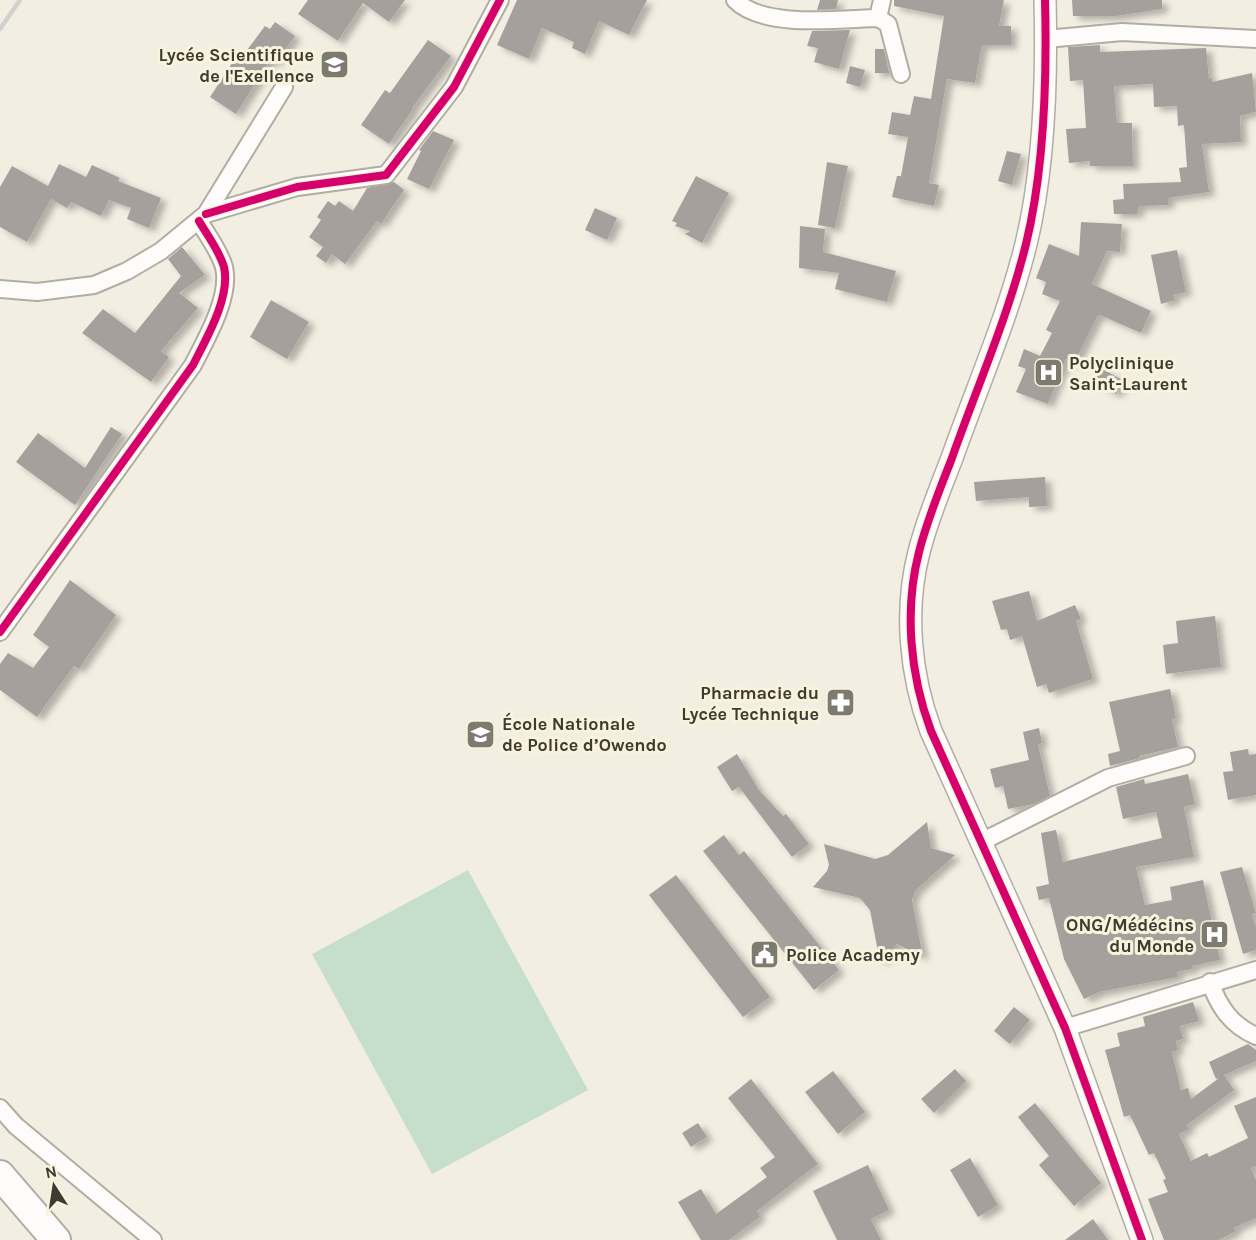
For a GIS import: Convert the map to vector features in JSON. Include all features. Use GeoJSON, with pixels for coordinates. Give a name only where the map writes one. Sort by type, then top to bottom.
{"type":"FeatureCollection","features":[{"type":"Feature","properties":{"kind":"highway"},"geometry":{"type":"LineString","coordinates":[[0,1175],[56,1240]]}},
{"type":"Feature","properties":{"kind":"street"},"geometry":{"type":"LineString","coordinates":[[203,217],[297,187],[386,175],[454,87],[500,0]]}},
{"type":"Feature","properties":{"kind":"street"},"geometry":{"type":"LineString","coordinates":[[735,0],[742,7],[765,17],[878,18],[888,24],[901,74]]}},
{"type":"Feature","properties":{"kind":"street"},"geometry":{"type":"LineString","coordinates":[[878,18],[882,0]]}},
{"type":"Feature","properties":{"kind":"street"},"geometry":{"type":"LineString","coordinates":[[1046,0],[1046,39],[1035,183],[1026,243],[991,353],[918,554],[912,597],[913,655],[924,711],[1065,1028],[1142,1240]]}},
{"type":"Feature","properties":{"kind":"street"},"geometry":{"type":"LineString","coordinates":[[1046,39],[1122,32],[1256,39]]}},
{"type":"Feature","properties":{"kind":"street"},"geometry":{"type":"LineString","coordinates":[[0,289],[38,292],[94,285],[128,271],[161,251],[203,217],[284,87]]}},
{"type":"Feature","properties":{"kind":"street"},"geometry":{"type":"LineString","coordinates":[[0,632],[193,365],[212,327],[222,302],[224,269],[203,217]]}},
{"type":"Feature","properties":{"kind":"street"},"geometry":{"type":"LineString","coordinates":[[981,842],[1108,778],[1186,756]]}},
{"type":"Feature","properties":{"kind":"street"},"geometry":{"type":"LineString","coordinates":[[1065,1028],[1210,982],[1256,970]]}},
{"type":"Feature","properties":{"kind":"street"},"geometry":{"type":"LineString","coordinates":[[1210,982],[1217,1001],[1229,1019],[1256,1036]]}},
{"type":"Feature","properties":{"kind":"street"},"geometry":{"type":"LineString","coordinates":[[0,1107],[16,1126],[153,1240]]}},
{"type":"Feature","properties":{"kind":"green space"},"geometry":{"type":"Polygon","coordinates":[[[468,870],[588,1090],[432,1174],[312,954],[468,870]]]}},
{"type":"Feature","properties":{"kind":"building"},"geometry":{"type":"Polygon","coordinates":[[[308,0],[405,0],[389,22],[363,3],[338,41],[298,14],[308,0]]]}},
{"type":"Feature","properties":{"kind":"building"},"geometry":{"type":"Polygon","coordinates":[[[517,0],[647,0],[629,35],[599,21],[585,54],[572,48],[574,42],[542,28],[529,59],[497,45],[517,0]]]}},
{"type":"Feature","properties":{"kind":"building"},"geometry":{"type":"Polygon","coordinates":[[[820,0],[838,0],[836,9],[817,10],[820,0]]]}},
{"type":"Feature","properties":{"kind":"building"},"geometry":{"type":"Polygon","coordinates":[[[894,0],[1004,0],[999,26],[1011,26],[1011,45],[982,45],[975,83],[947,79],[929,183],[939,185],[934,206],[892,197],[897,176],[901,176],[908,137],[888,134],[892,112],[910,115],[914,96],[931,99],[944,16],[894,6],[894,0]]]}},
{"type":"Feature","properties":{"kind":"building"},"geometry":{"type":"Polygon","coordinates":[[[1072,0],[1162,0],[1162,9],[1116,16],[1073,16],[1072,0]]]}},
{"type":"Feature","properties":{"kind":"building"},"geometry":{"type":"Polygon","coordinates":[[[275,22],[295,36],[276,62],[271,59],[236,114],[210,97],[240,51],[244,54],[265,26],[270,29],[275,22]]]}},
{"type":"Feature","properties":{"kind":"building"},"geometry":{"type":"Polygon","coordinates":[[[850,30],[839,69],[814,62],[818,48],[807,46],[812,31],[850,30]]]}},
{"type":"Feature","properties":{"kind":"building"},"geometry":{"type":"Polygon","coordinates":[[[428,40],[451,56],[412,108],[389,144],[361,125],[385,90],[390,93],[428,40]]]}},
{"type":"Feature","properties":{"kind":"building"},"geometry":{"type":"Polygon","coordinates":[[[1100,45],[1100,52],[1206,48],[1209,79],[1212,78],[1212,82],[1252,73],[1256,112],[1240,116],[1241,142],[1202,144],[1209,192],[1168,198],[1168,205],[1139,206],[1137,214],[1114,214],[1113,200],[1124,199],[1123,184],[1181,182],[1179,168],[1187,167],[1184,125],[1178,126],[1177,106],[1154,107],[1153,84],[1114,86],[1117,123],[1132,123],[1133,166],[1090,166],[1090,161],[1069,163],[1066,129],[1086,128],[1083,80],[1070,81],[1068,47],[1100,45]]]}},
{"type":"Feature","properties":{"kind":"building"},"geometry":{"type":"Polygon","coordinates":[[[875,49],[884,49],[889,73],[875,73],[875,49]]]}},
{"type":"Feature","properties":{"kind":"building"},"geometry":{"type":"Polygon","coordinates":[[[850,66],[865,70],[860,87],[846,83],[850,66]]]}},
{"type":"Feature","properties":{"kind":"building"},"geometry":{"type":"Polygon","coordinates":[[[433,131],[454,140],[429,189],[407,179],[421,151],[419,150],[433,131]]]}},
{"type":"Feature","properties":{"kind":"building"},"geometry":{"type":"Polygon","coordinates":[[[1007,151],[1021,154],[1012,185],[998,181],[1007,151]]]}},
{"type":"Feature","properties":{"kind":"building"},"geometry":{"type":"Polygon","coordinates":[[[827,162],[848,166],[835,228],[818,225],[827,162]]]}},
{"type":"Feature","properties":{"kind":"building"},"geometry":{"type":"Polygon","coordinates":[[[59,164],[86,177],[92,165],[120,178],[118,181],[161,198],[149,228],[127,219],[131,208],[109,200],[101,216],[71,202],[67,208],[51,199],[27,242],[0,227],[0,187],[12,166],[48,186],[59,164]]]}},
{"type":"Feature","properties":{"kind":"building"},"geometry":{"type":"Polygon","coordinates":[[[696,176],[729,193],[702,243],[685,234],[690,231],[675,226],[677,223],[672,221],[696,176]]]}},
{"type":"Feature","properties":{"kind":"building"},"geometry":{"type":"Polygon","coordinates":[[[394,182],[404,190],[381,224],[377,221],[345,264],[332,254],[326,263],[316,256],[323,247],[309,237],[321,220],[317,217],[328,201],[335,206],[339,201],[353,211],[367,188],[394,182]]]}},
{"type":"Feature","properties":{"kind":"building"},"geometry":{"type":"Polygon","coordinates":[[[595,208],[617,218],[607,240],[585,230],[595,208]]]}},
{"type":"Feature","properties":{"kind":"building"},"geometry":{"type":"Polygon","coordinates":[[[1081,222],[1122,224],[1120,252],[1107,251],[1092,284],[1151,311],[1141,333],[1100,315],[1097,317],[1074,363],[1066,359],[1048,404],[1016,392],[1026,369],[1018,366],[1024,349],[1040,356],[1052,333],[1046,330],[1060,301],[1042,294],[1046,282],[1036,278],[1049,244],[1079,256],[1081,222]]]}},
{"type":"Feature","properties":{"kind":"building"},"geometry":{"type":"Polygon","coordinates":[[[800,226],[825,229],[823,252],[896,271],[887,302],[835,289],[839,273],[799,268],[800,226]]]}},
{"type":"Feature","properties":{"kind":"building"},"geometry":{"type":"Polygon","coordinates":[[[182,247],[205,275],[179,293],[198,308],[161,351],[169,357],[151,382],[82,333],[103,309],[135,333],[181,276],[168,259],[182,247]]]}},
{"type":"Feature","properties":{"kind":"building"},"geometry":{"type":"Polygon","coordinates":[[[1177,250],[1186,292],[1173,295],[1175,300],[1161,304],[1151,255],[1177,250]]]}},
{"type":"Feature","properties":{"kind":"building"},"geometry":{"type":"Polygon","coordinates":[[[271,300],[309,322],[287,359],[250,337],[271,300]]]}},
{"type":"Feature","properties":{"kind":"building"},"geometry":{"type":"Polygon","coordinates":[[[1101,368],[1124,381],[1116,394],[1093,381],[1101,368]]]}},
{"type":"Feature","properties":{"kind":"building"},"geometry":{"type":"Polygon","coordinates":[[[111,427],[122,434],[75,505],[16,462],[38,433],[85,468],[111,427]]]}},
{"type":"Feature","properties":{"kind":"building"},"geometry":{"type":"Polygon","coordinates":[[[1045,477],[1047,506],[1029,507],[1029,497],[976,501],[974,482],[1045,477]]]}},
{"type":"Feature","properties":{"kind":"building"},"geometry":{"type":"Polygon","coordinates":[[[70,580],[116,615],[79,669],[74,666],[37,717],[0,690],[0,664],[8,653],[33,668],[49,647],[33,635],[70,580]]]}},
{"type":"Feature","properties":{"kind":"building"},"geometry":{"type":"Polygon","coordinates":[[[1029,591],[1037,621],[1075,605],[1081,619],[1076,621],[1093,679],[1049,693],[1046,684],[1037,687],[1022,636],[1010,640],[1007,629],[1001,630],[992,601],[1029,591]]]}},
{"type":"Feature","properties":{"kind":"building"},"geometry":{"type":"Polygon","coordinates":[[[1215,616],[1221,667],[1166,674],[1163,645],[1178,643],[1176,621],[1215,616]]]}},
{"type":"Feature","properties":{"kind":"building"},"geometry":{"type":"Polygon","coordinates":[[[1170,689],[1176,718],[1172,719],[1178,747],[1139,756],[1140,758],[1110,766],[1108,754],[1120,751],[1109,702],[1170,689]]]}},
{"type":"Feature","properties":{"kind":"building"},"geometry":{"type":"Polygon","coordinates":[[[1039,728],[1042,743],[1038,744],[1050,796],[1034,804],[1008,809],[1003,786],[995,788],[990,769],[1029,760],[1023,732],[1039,728]]]}},
{"type":"Feature","properties":{"kind":"building"},"geometry":{"type":"Polygon","coordinates":[[[1248,749],[1249,755],[1256,754],[1256,795],[1228,800],[1223,772],[1233,771],[1230,752],[1248,749]]]}},
{"type":"Feature","properties":{"kind":"building"},"geometry":{"type":"Polygon","coordinates":[[[737,754],[759,790],[783,816],[786,814],[809,844],[792,857],[739,787],[732,791],[717,767],[737,754]]]}},
{"type":"Feature","properties":{"kind":"building"},"geometry":{"type":"Polygon","coordinates":[[[1188,774],[1195,804],[1184,807],[1194,857],[1136,867],[1145,905],[1172,900],[1170,887],[1203,880],[1220,960],[1177,972],[1178,977],[1099,992],[1084,999],[1064,959],[1049,898],[1039,900],[1036,887],[1049,884],[1041,833],[1056,830],[1063,862],[1162,838],[1156,812],[1123,819],[1116,787],[1144,779],[1145,784],[1188,774]]]}},
{"type":"Feature","properties":{"kind":"building"},"geometry":{"type":"Polygon","coordinates":[[[927,822],[931,848],[955,855],[916,890],[912,900],[923,957],[897,944],[880,962],[870,910],[860,898],[813,887],[827,871],[829,865],[824,844],[875,859],[888,855],[927,822]]]}},
{"type":"Feature","properties":{"kind":"building"},"geometry":{"type":"Polygon","coordinates":[[[724,835],[739,855],[744,851],[839,970],[814,990],[703,851],[724,835]]]}},
{"type":"Feature","properties":{"kind":"building"},"geometry":{"type":"Polygon","coordinates":[[[1242,867],[1256,913],[1252,914],[1256,927],[1256,950],[1243,954],[1220,872],[1242,867]]]}},
{"type":"Feature","properties":{"kind":"building"},"geometry":{"type":"Polygon","coordinates":[[[676,875],[770,997],[743,1017],[649,895],[676,875]]]}},
{"type":"Feature","properties":{"kind":"building"},"geometry":{"type":"Polygon","coordinates":[[[1193,1002],[1199,1021],[1180,1026],[1183,1039],[1176,1041],[1178,1050],[1172,1052],[1181,1090],[1188,1088],[1191,1099],[1219,1078],[1216,1079],[1209,1062],[1248,1044],[1256,1050],[1256,1061],[1224,1075],[1234,1090],[1187,1125],[1189,1129],[1179,1134],[1191,1161],[1207,1153],[1209,1157],[1248,1138],[1234,1106],[1256,1097],[1256,1166],[1251,1168],[1256,1180],[1256,1218],[1234,1228],[1236,1231],[1219,1240],[1164,1240],[1148,1199],[1168,1192],[1163,1180],[1166,1179],[1154,1153],[1149,1155],[1130,1115],[1124,1117],[1105,1050],[1120,1046],[1117,1033],[1145,1026],[1143,1017],[1193,1002]]]}},
{"type":"Feature","properties":{"kind":"building"},"geometry":{"type":"Polygon","coordinates":[[[1014,1007],[1030,1020],[1010,1044],[994,1031],[1014,1007]]]}},
{"type":"Feature","properties":{"kind":"building"},"geometry":{"type":"Polygon","coordinates":[[[955,1069],[966,1081],[934,1113],[921,1099],[955,1069]]]}},
{"type":"Feature","properties":{"kind":"building"},"geometry":{"type":"Polygon","coordinates":[[[833,1071],[865,1112],[838,1134],[805,1092],[833,1071]]]}},
{"type":"Feature","properties":{"kind":"building"},"geometry":{"type":"Polygon","coordinates":[[[751,1079],[818,1164],[757,1211],[760,1217],[729,1240],[701,1240],[678,1202],[701,1189],[716,1214],[767,1177],[760,1168],[775,1157],[728,1098],[751,1079]]]}},
{"type":"Feature","properties":{"kind":"building"},"geometry":{"type":"Polygon","coordinates":[[[1035,1103],[1101,1183],[1074,1206],[1039,1165],[1049,1156],[1018,1117],[1035,1103]]]}},
{"type":"Feature","properties":{"kind":"building"},"geometry":{"type":"Polygon","coordinates":[[[698,1123],[707,1137],[691,1147],[682,1133],[698,1123]]]}},
{"type":"Feature","properties":{"kind":"building"},"geometry":{"type":"Polygon","coordinates":[[[970,1158],[998,1205],[978,1217],[950,1170],[970,1158]]]}},
{"type":"Feature","properties":{"kind":"building"},"geometry":{"type":"Polygon","coordinates":[[[868,1165],[889,1210],[871,1219],[881,1240],[837,1240],[813,1191],[868,1165]]]}},
{"type":"Feature","properties":{"kind":"building"},"geometry":{"type":"Polygon","coordinates":[[[1093,1219],[1108,1240],[1065,1240],[1093,1219]]]}},
{"type":"Feature","properties":{"kind":"railway"},"geometry":{"type":"LineString","coordinates":[[0,29],[20,0]]}},
{"type":"Feature","properties":{"kind":"cycle path"},"geometry":{"type":"LineString","coordinates":[[206,214],[297,187],[386,175],[454,87],[500,0]]}},
{"type":"Feature","properties":{"kind":"cycle path"},"geometry":{"type":"LineString","coordinates":[[1045,0],[1043,123],[1037,185],[1026,244],[992,352],[922,540],[914,574],[912,642],[918,688],[931,731],[1065,1028],[1142,1240]]}},
{"type":"Feature","properties":{"kind":"cycle path"},"geometry":{"type":"LineString","coordinates":[[0,632],[193,365],[216,318],[224,291],[224,267],[199,221]]}},
{"type":"Feature","properties":{"kind":"place","name":"Lycée Scientifique de l'Exellence"},"geometry":{"type":"Point","coordinates":[335,65]}},
{"type":"Feature","properties":{"kind":"place","name":"Polyclinique Saint-Laurent"},"geometry":{"type":"Point","coordinates":[1048,373]}},
{"type":"Feature","properties":{"kind":"place","name":"Pharmacie du Lycée Technique"},"geometry":{"type":"Point","coordinates":[840,703]}},
{"type":"Feature","properties":{"kind":"place","name":"École Nationale de Police d’Owendo"},"geometry":{"type":"Point","coordinates":[481,734]}},
{"type":"Feature","properties":{"kind":"place","name":"ONG/Médécins du Monde"},"geometry":{"type":"Point","coordinates":[1215,935]}},
{"type":"Feature","properties":{"kind":"place","name":"Police Academy"},"geometry":{"type":"Point","coordinates":[765,955]}}]}
